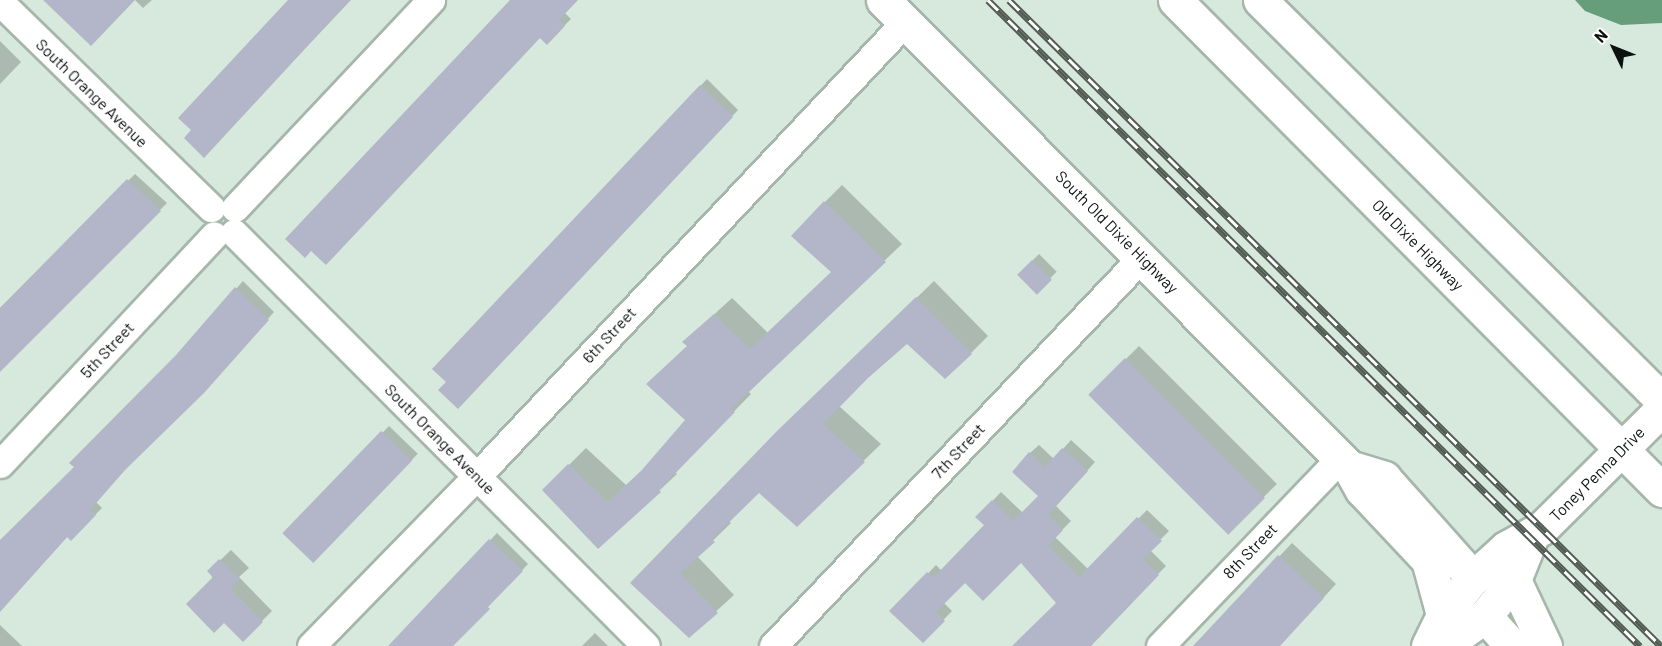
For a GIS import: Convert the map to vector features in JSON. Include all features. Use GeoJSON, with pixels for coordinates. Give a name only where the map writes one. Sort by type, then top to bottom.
{"type":"FeatureCollection","features":[{"type":"Feature","properties":{"kind":"street","name":"5th Street"},"geometry":{"type":"LineString","coordinates":[[0,464],[223,221],[431,0]]}},
{"type":"Feature","properties":{"kind":"street","name":"Old Dixie Highway"},"geometry":{"type":"LineString","coordinates":[[1175,0],[1662,490]]}},
{"type":"Feature","properties":{"kind":"street"},"geometry":{"type":"LineString","coordinates":[[1260,0],[1662,400]]}},
{"type":"Feature","properties":{"kind":"street","name":"South Orange Avenue"},"geometry":{"type":"LineString","coordinates":[[0,2],[223,221],[646,646]]}},
{"type":"Feature","properties":{"kind":"street","name":"South Old Dixie Highway"},"geometry":{"type":"LineString","coordinates":[[894,11],[1345,462],[1362,490],[1428,560],[1443,630]]}},
{"type":"Feature","properties":{"kind":"street","name":"6th Street"},"geometry":{"type":"LineString","coordinates":[[311,646],[477,476],[894,11]]}},
{"type":"Feature","properties":{"kind":"street","name":"7th Street"},"geometry":{"type":"LineString","coordinates":[[773,646],[1142,257]]}},
{"type":"Feature","properties":{"kind":"street","name":"Toney Penna Drive"},"geometry":{"type":"LineString","coordinates":[[1428,646],[1443,630],[1473,578],[1506,548],[1531,538],[1662,409]]}},
{"type":"Feature","properties":{"kind":"street","name":"South Old Dixie Highway"},"geometry":{"type":"LineString","coordinates":[[1345,462],[1384,478],[1473,578]]}},
{"type":"Feature","properties":{"kind":"street","name":"8th Street"},"geometry":{"type":"LineString","coordinates":[[1160,646],[1345,462]]}},
{"type":"Feature","properties":{"kind":"street","name":"Toney Penna Drive"},"geometry":{"type":"LineString","coordinates":[[1443,630],[1485,616],[1514,580],[1531,538]]}},
{"type":"Feature","properties":{"kind":"street"},"geometry":{"type":"LineString","coordinates":[[1514,580],[1545,646]]}},
{"type":"Feature","properties":{"kind":"street"},"geometry":{"type":"LineString","coordinates":[[1485,616],[1512,646]]}},
{"type":"Feature","properties":{"kind":"shaded area"},"geometry":{"type":"Polygon","coordinates":[[[1575,0],[1662,0],[1662,23],[1621,25],[1585,11],[1575,0]]]}},
{"type":"Feature","properties":{"kind":"building"},"geometry":{"type":"Polygon","coordinates":[[[43,0],[135,0],[91,46],[43,0]]]}},
{"type":"Feature","properties":{"kind":"building"},"geometry":{"type":"Polygon","coordinates":[[[288,0],[350,0],[204,158],[184,138],[191,130],[178,118],[288,0]]]}},
{"type":"Feature","properties":{"kind":"building"},"geometry":{"type":"Polygon","coordinates":[[[510,0],[578,0],[559,20],[565,26],[547,45],[540,38],[326,265],[311,251],[305,258],[285,239],[510,0]]]}},
{"type":"Feature","properties":{"kind":"building"},"geometry":{"type":"Polygon","coordinates":[[[700,85],[733,117],[458,409],[438,390],[446,382],[432,369],[700,85]]]}},
{"type":"Feature","properties":{"kind":"building"},"geometry":{"type":"Polygon","coordinates":[[[127,179],[161,211],[0,372],[0,308],[127,179]]]}},
{"type":"Feature","properties":{"kind":"building"},"geometry":{"type":"Polygon","coordinates":[[[824,201],[886,262],[731,409],[735,412],[659,490],[661,492],[598,549],[542,490],[568,464],[608,502],[641,471],[685,420],[646,384],[687,346],[682,342],[714,314],[750,349],[831,272],[791,236],[824,201]]]}},
{"type":"Feature","properties":{"kind":"building"},"geometry":{"type":"Polygon","coordinates":[[[1032,260],[1052,280],[1037,295],[1017,275],[1032,260]]]}},
{"type":"Feature","properties":{"kind":"building"},"geometry":{"type":"Polygon","coordinates":[[[235,287],[269,320],[204,393],[125,470],[90,510],[96,515],[71,541],[67,537],[0,612],[0,540],[74,467],[69,463],[176,355],[235,287]]]}},
{"type":"Feature","properties":{"kind":"building"},"geometry":{"type":"Polygon","coordinates":[[[916,297],[972,354],[945,379],[907,344],[868,378],[823,424],[865,462],[797,527],[759,493],[712,539],[715,542],[680,573],[718,613],[689,638],[630,583],[777,431],[916,297]]]}},
{"type":"Feature","properties":{"kind":"building"},"geometry":{"type":"Polygon","coordinates":[[[1125,358],[1265,498],[1228,535],[1088,395],[1125,358]]]}},
{"type":"Feature","properties":{"kind":"building"},"geometry":{"type":"Polygon","coordinates":[[[381,431],[412,461],[313,563],[282,533],[381,431]]]}},
{"type":"Feature","properties":{"kind":"building"},"geometry":{"type":"Polygon","coordinates":[[[1062,448],[1088,471],[1048,515],[1063,530],[1048,546],[1079,577],[1137,517],[1162,541],[1143,559],[1159,575],[1091,646],[1012,646],[1056,603],[1021,563],[983,601],[965,583],[936,612],[945,621],[923,643],[889,611],[927,572],[933,578],[984,525],[975,517],[992,500],[1013,521],[1038,496],[1012,472],[1029,452],[1045,467],[1062,448]]]}},
{"type":"Feature","properties":{"kind":"building"},"geometry":{"type":"Polygon","coordinates":[[[489,539],[523,571],[488,607],[490,609],[453,646],[388,646],[489,539]]]}},
{"type":"Feature","properties":{"kind":"building"},"geometry":{"type":"Polygon","coordinates":[[[1278,555],[1324,598],[1280,646],[1193,646],[1278,555]]]}},
{"type":"Feature","properties":{"kind":"building"},"geometry":{"type":"Polygon","coordinates":[[[219,559],[240,579],[230,588],[263,622],[243,642],[224,623],[214,633],[186,604],[213,577],[207,571],[219,559]]]}},
{"type":"Feature","properties":{"kind":"railway"},"geometry":{"type":"LineString","coordinates":[[988,0],[1640,646]]}},
{"type":"Feature","properties":{"kind":"railway"},"geometry":{"type":"LineString","coordinates":[[1009,0],[1661,646]]}}]}
